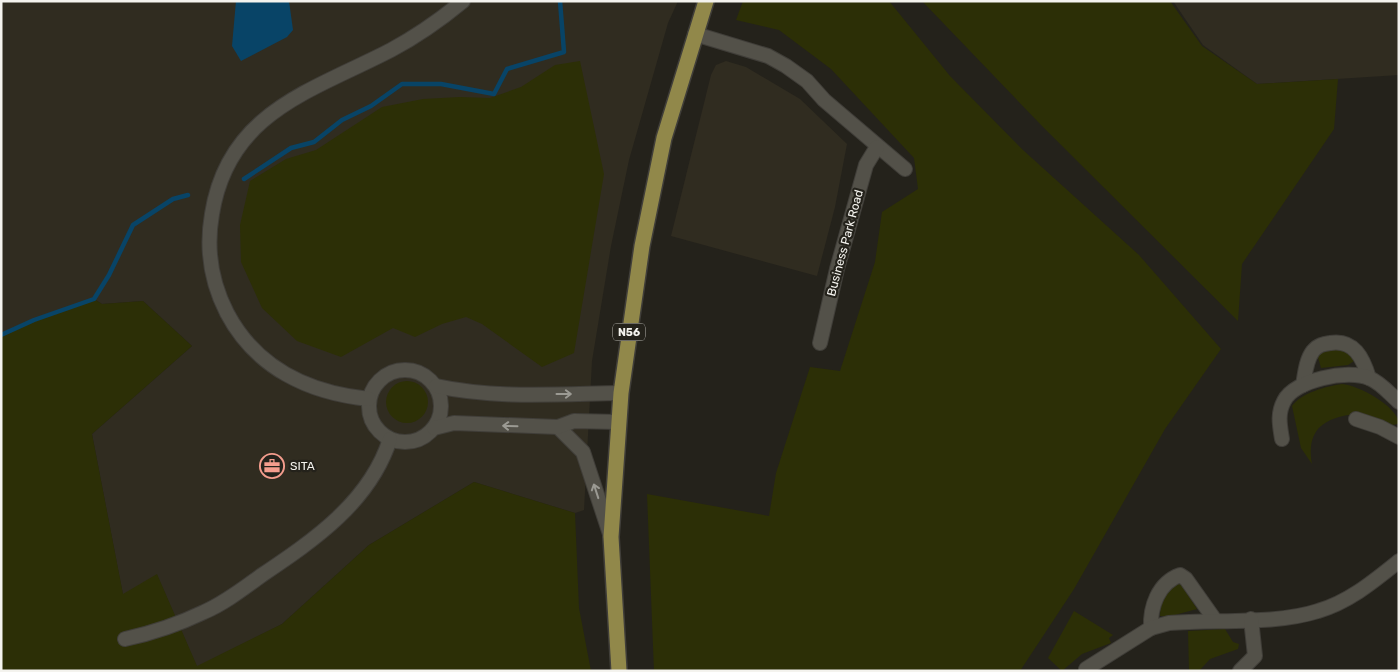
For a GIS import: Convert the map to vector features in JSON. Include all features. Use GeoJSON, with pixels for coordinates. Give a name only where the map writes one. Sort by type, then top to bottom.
{"type":"FeatureCollection","features":[{"type":"Feature","properties":{"kind":"main road","name":"N56"},"geometry":{"type":"LineString","coordinates":[[619,671],[611,537],[621,393],[642,246],[658,165],[664,138],[706,1]]}},
{"type":"Feature","properties":{"kind":"street"},"geometry":{"type":"LineString","coordinates":[[369,399],[317,388],[281,372],[268,364],[235,327],[222,302],[210,259],[209,232],[215,194],[231,158],[255,126],[281,106],[391,50],[434,25],[463,1]]}},
{"type":"Feature","properties":{"kind":"street"},"geometry":{"type":"LineString","coordinates":[[695,34],[768,56],[786,66],[807,81],[877,146],[905,169]]}},
{"type":"Feature","properties":{"kind":"street","name":"Business Park Road"},"geometry":{"type":"LineString","coordinates":[[820,342],[837,269],[866,164],[877,146]]}},
{"type":"Feature","properties":{"kind":"street"},"geometry":{"type":"LineString","coordinates":[[1303,385],[1307,362],[1312,352],[1320,345],[1331,342],[1341,342],[1350,346],[1365,363],[1369,378]]}},
{"type":"Feature","properties":{"kind":"street"},"geometry":{"type":"LineString","coordinates":[[402,369],[418,371],[431,380],[436,386],[442,407],[434,428],[425,436],[414,441],[402,442],[390,439],[372,422],[368,407],[369,399],[380,378],[402,369]]}},
{"type":"Feature","properties":{"kind":"street"},"geometry":{"type":"LineString","coordinates":[[1282,439],[1278,419],[1284,400],[1303,385],[1331,376],[1351,374],[1369,378],[1399,402]]}},
{"type":"Feature","properties":{"kind":"street"},"geometry":{"type":"LineString","coordinates":[[436,386],[463,392],[520,395],[621,393]]}},
{"type":"Feature","properties":{"kind":"street"},"geometry":{"type":"LineString","coordinates":[[1356,419],[1380,427],[1399,437]]}},
{"type":"Feature","properties":{"kind":"street"},"geometry":{"type":"LineString","coordinates":[[434,428],[454,423],[558,427],[574,421],[618,422]]}},
{"type":"Feature","properties":{"kind":"street"},"geometry":{"type":"LineString","coordinates":[[558,427],[583,452],[611,537]]}},
{"type":"Feature","properties":{"kind":"street"},"geometry":{"type":"LineString","coordinates":[[125,639],[151,633],[206,612],[299,550],[354,501],[375,471],[390,439]]}},
{"type":"Feature","properties":{"kind":"street"},"geometry":{"type":"LineString","coordinates":[[1086,669],[1151,628],[1169,623],[1292,618],[1318,611],[1340,602],[1371,584],[1399,560]]}},
{"type":"Feature","properties":{"kind":"street"},"geometry":{"type":"LineString","coordinates":[[1151,628],[1150,614],[1158,594],[1173,578],[1180,575],[1186,579],[1215,620]]}},
{"type":"Feature","properties":{"kind":"street"},"geometry":{"type":"LineString","coordinates":[[1240,671],[1255,656],[1251,619]]}},
{"type":"Feature","properties":{"kind":"shaded area"},"geometry":{"type":"Polygon","coordinates":[[[1,1],[678,1],[668,23],[629,160],[611,246],[592,361],[584,510],[575,513],[474,482],[369,545],[282,624],[197,667],[157,575],[123,595],[92,434],[192,346],[143,301],[102,304],[94,299],[34,320],[1,335],[1,1]]]}},
{"type":"Feature","properties":{"kind":"shaded area"},"geometry":{"type":"Polygon","coordinates":[[[1173,1],[1399,1],[1399,75],[1257,84],[1203,45],[1173,1]]]}},
{"type":"Feature","properties":{"kind":"shaded area"},"geometry":{"type":"Polygon","coordinates":[[[726,61],[746,67],[800,99],[847,144],[835,207],[817,276],[671,236],[711,75],[716,65],[726,61]]]}},
{"type":"Feature","properties":{"kind":"green space"},"geometry":{"type":"Polygon","coordinates":[[[743,1],[889,1],[950,76],[1023,150],[1139,255],[1221,349],[1165,429],[1074,589],[1020,671],[654,671],[647,494],[769,516],[776,473],[810,367],[840,371],[875,262],[882,212],[918,189],[914,158],[831,69],[779,30],[736,20],[743,1]]]}},
{"type":"Feature","properties":{"kind":"green space"},"geometry":{"type":"Polygon","coordinates":[[[922,1],[1170,1],[1202,46],[1257,84],[1338,79],[1334,129],[1242,264],[1238,321],[1042,126],[922,1]]]}},
{"type":"Feature","properties":{"kind":"green space"},"geometry":{"type":"Polygon","coordinates":[[[580,61],[604,174],[574,353],[542,367],[482,324],[466,317],[442,324],[415,337],[393,328],[341,357],[297,341],[262,308],[241,262],[240,225],[250,181],[286,159],[316,150],[382,107],[423,99],[490,98],[521,87],[555,65],[580,61]]]}},
{"type":"Feature","properties":{"kind":"green space"},"geometry":{"type":"Polygon","coordinates":[[[94,299],[102,304],[143,301],[192,346],[92,434],[123,594],[157,574],[197,666],[282,624],[369,545],[474,482],[575,513],[579,608],[591,671],[1,671],[1,335],[34,320],[94,299]]]}},
{"type":"Feature","properties":{"kind":"green space"},"geometry":{"type":"Polygon","coordinates":[[[1324,348],[1349,351],[1354,361],[1348,365],[1321,368],[1317,354],[1324,348]]]}},
{"type":"Feature","properties":{"kind":"green space"},"geometry":{"type":"Polygon","coordinates":[[[407,381],[422,387],[428,402],[422,417],[407,423],[392,417],[386,402],[392,387],[407,381]]]}},
{"type":"Feature","properties":{"kind":"green space"},"geometry":{"type":"Polygon","coordinates":[[[1342,384],[1367,392],[1384,403],[1397,416],[1399,423],[1394,425],[1383,424],[1352,415],[1330,420],[1318,429],[1312,440],[1312,464],[1301,448],[1292,406],[1296,401],[1308,394],[1322,388],[1342,384]]]}},
{"type":"Feature","properties":{"kind":"green space"},"geometry":{"type":"Polygon","coordinates":[[[1180,583],[1197,609],[1171,616],[1160,616],[1165,596],[1180,583]]]}},
{"type":"Feature","properties":{"kind":"green space"},"geometry":{"type":"Polygon","coordinates":[[[1074,611],[1113,635],[1109,638],[1111,643],[1082,654],[1062,671],[1048,658],[1074,611]]]}},
{"type":"Feature","properties":{"kind":"green space"},"geometry":{"type":"Polygon","coordinates":[[[1225,629],[1233,642],[1239,644],[1238,649],[1210,659],[1199,671],[1189,671],[1188,631],[1225,629]]]}},
{"type":"Feature","properties":{"kind":"water"},"geometry":{"type":"Polygon","coordinates":[[[236,1],[289,1],[293,30],[287,37],[241,61],[232,46],[236,1]]]}},
{"type":"Feature","properties":{"kind":"waterway"},"geometry":{"type":"LineString","coordinates":[[244,179],[291,148],[314,142],[342,120],[371,106],[402,84],[441,84],[494,94],[507,69],[564,52],[560,1]]}},
{"type":"Feature","properties":{"kind":"waterway"},"geometry":{"type":"LineString","coordinates":[[1,335],[34,320],[94,299],[109,275],[133,225],[173,199],[188,195]]}},
{"type":"Feature","properties":{"kind":"place","name":"SITA"},"geometry":{"type":"Point","coordinates":[272,466]}}]}
